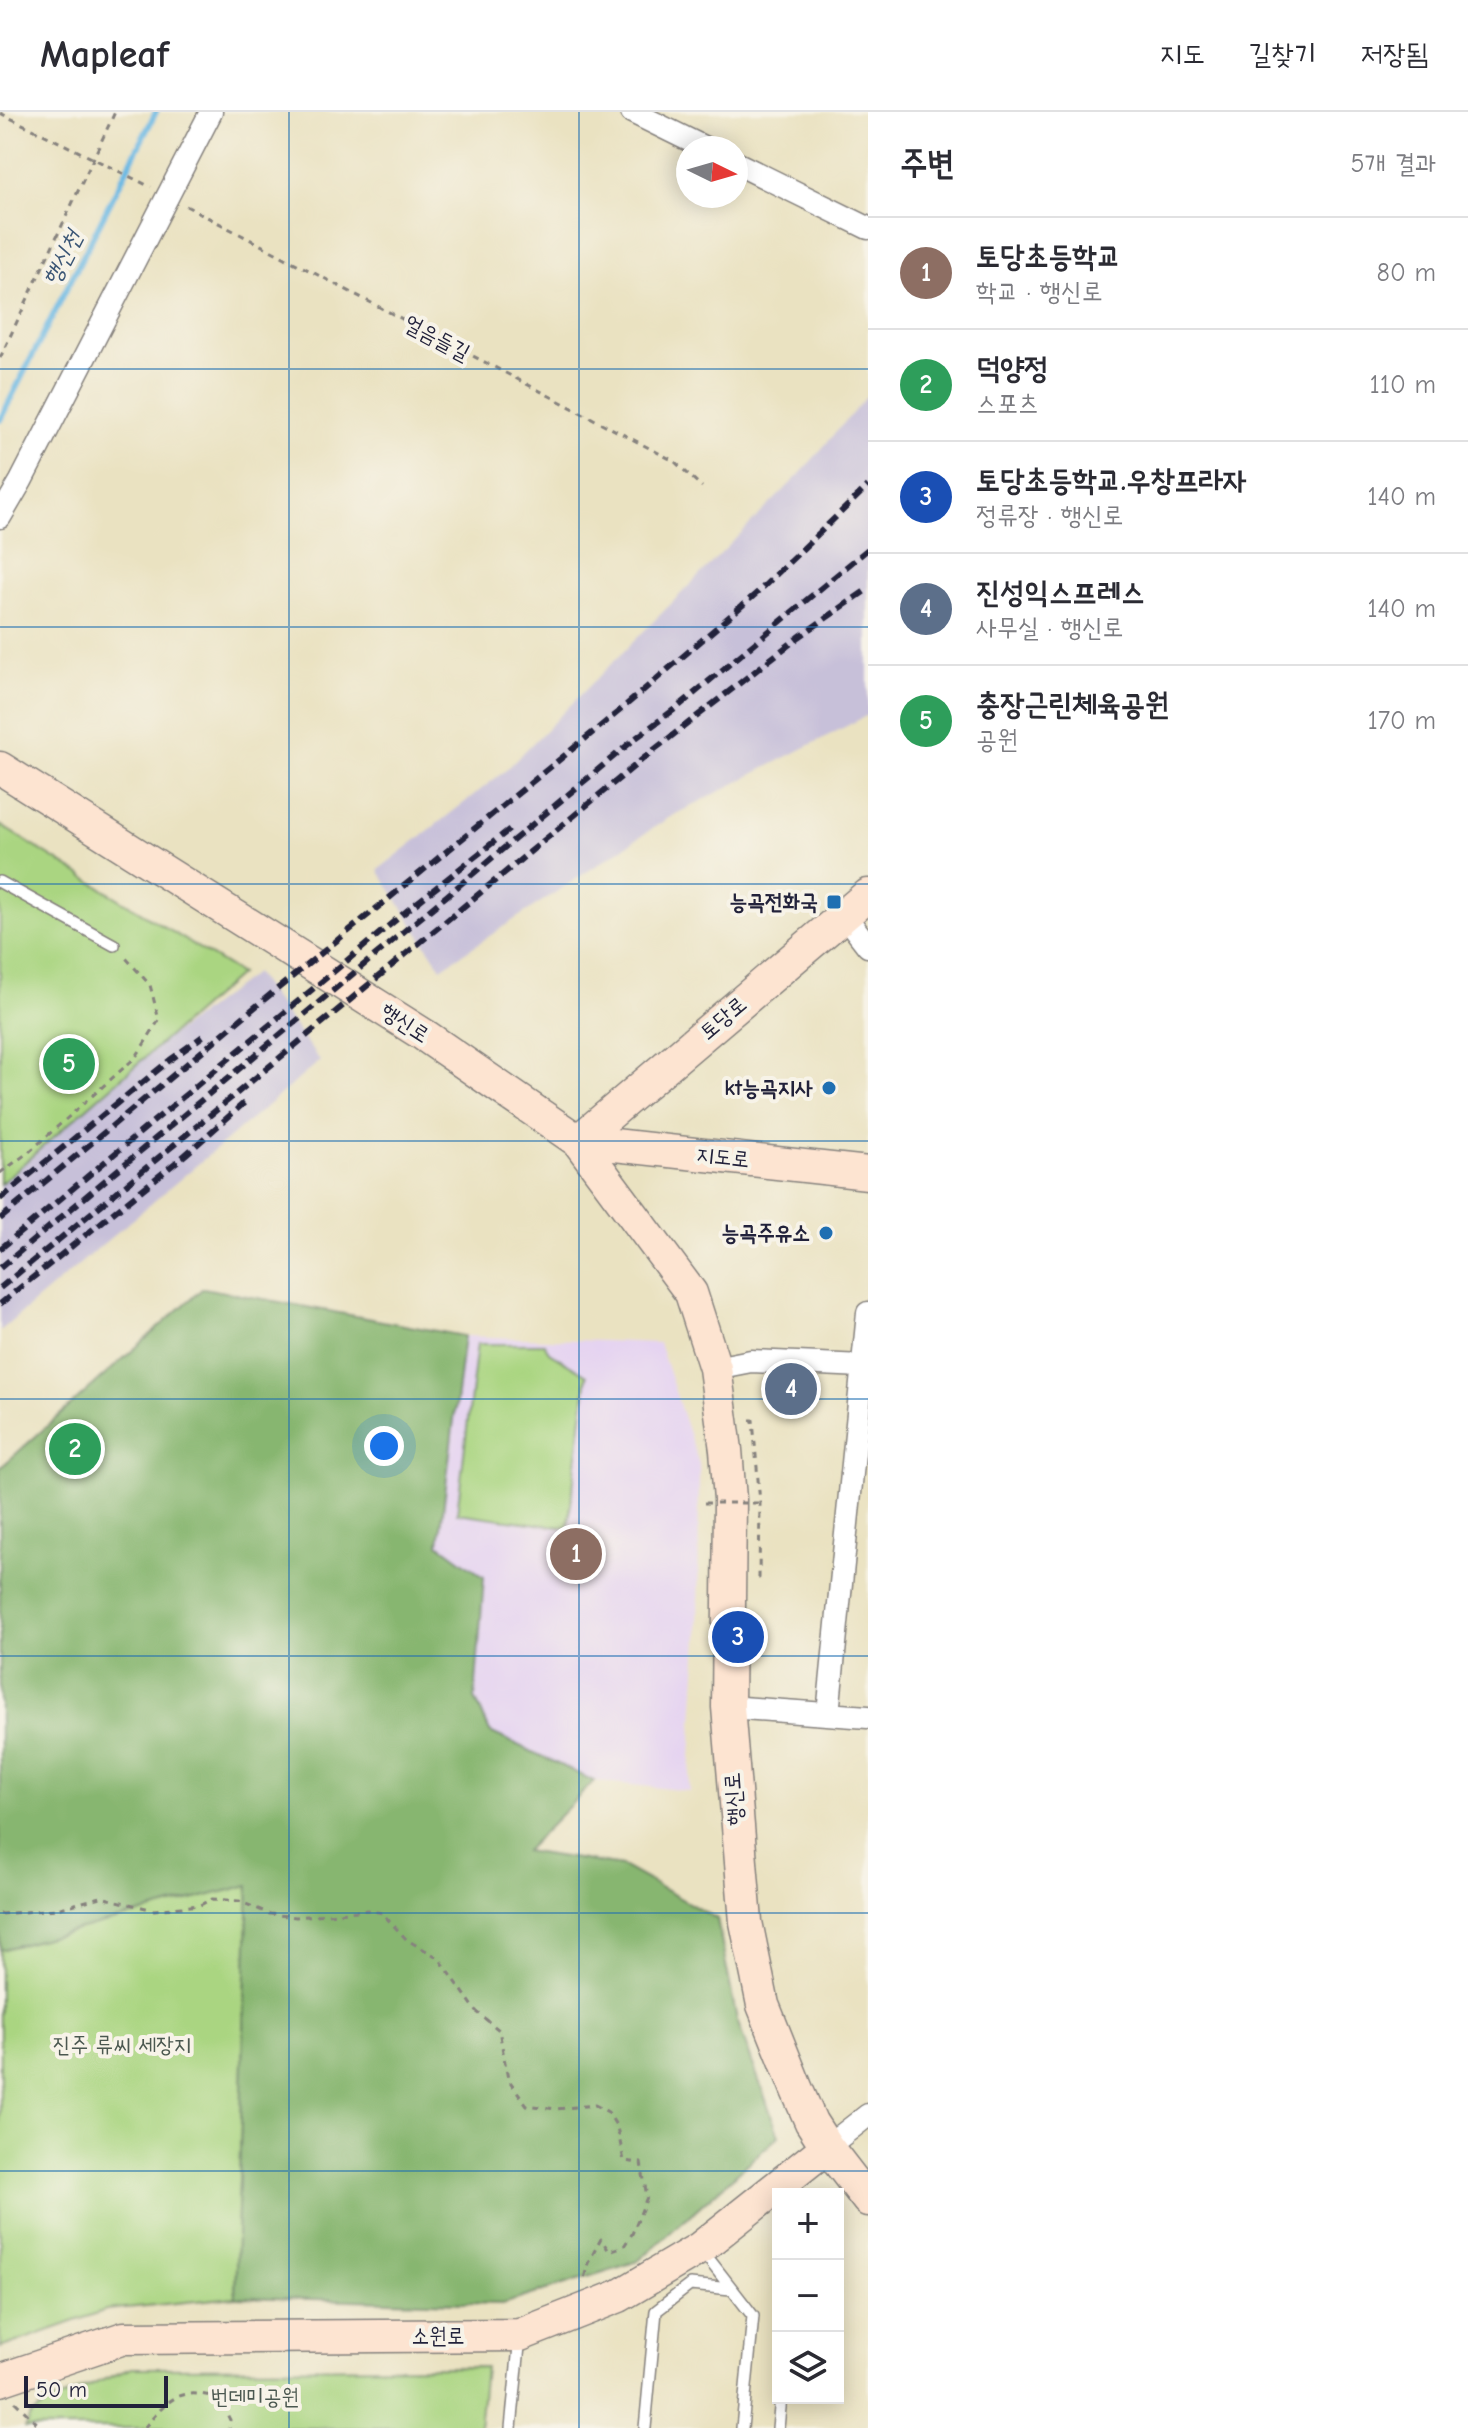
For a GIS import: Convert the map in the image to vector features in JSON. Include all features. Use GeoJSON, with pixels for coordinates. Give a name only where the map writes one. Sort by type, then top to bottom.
{"type":"FeatureCollection","features":[{"type":"Feature","properties":{"kind":"main road","name":"행신로"},"geometry":{"type":"LineString","coordinates":[[0,768],[424,1035],[578,1141],[691,1293],[715,1368],[726,1450],[730,1499],[728,1707],[746,1922],[763,2005],[806,2111],[827,2147],[868,2200]]}},
{"type":"Feature","properties":{"kind":"main road","name":"토당로"},"geometry":{"type":"LineString","coordinates":[[578,1141],[856,905]]}},
{"type":"Feature","properties":{"kind":"main road","name":"지도로"},"geometry":{"type":"LineString","coordinates":[[578,1141],[868,1173]]}},
{"type":"Feature","properties":{"kind":"main road","name":"소원로"},"geometry":{"type":"LineString","coordinates":[[7,2391],[124,2338],[520,2335],[619,2296],[700,2248],[827,2147]]}},
{"type":"Feature","properties":{"kind":"street"},"geometry":{"type":"LineString","coordinates":[[0,517],[21,481],[164,194],[211,112]]}},
{"type":"Feature","properties":{"kind":"street"},"geometry":{"type":"LineString","coordinates":[[632,112],[681,136]]}},
{"type":"Feature","properties":{"kind":"street"},"geometry":{"type":"LineString","coordinates":[[748,169],[868,228]]}},
{"type":"Feature","properties":{"kind":"street"},"geometry":{"type":"LineString","coordinates":[[856,905],[868,946]]}},
{"type":"Feature","properties":{"kind":"street"},"geometry":{"type":"LineString","coordinates":[[828,1714],[868,1313]]}},
{"type":"Feature","properties":{"kind":"street"},"geometry":{"type":"LineString","coordinates":[[715,1368],[751,1361],[863,1366]]}},
{"type":"Feature","properties":{"kind":"street"},"geometry":{"type":"LineString","coordinates":[[728,1707],[868,1717]]}},
{"type":"Feature","properties":{"kind":"street"},"geometry":{"type":"LineString","coordinates":[[827,2147],[868,2115]]}},
{"type":"Feature","properties":{"kind":"lane"},"geometry":{"type":"LineString","coordinates":[[0,882],[114,945]]}},
{"type":"Feature","properties":{"kind":"lane"},"geometry":{"type":"LineString","coordinates":[[700,2248],[753,2316],[742,2428]]}},
{"type":"Feature","properties":{"kind":"lane"},"geometry":{"type":"LineString","coordinates":[[645,2428],[656,2311],[690,2285],[731,2289]]}},
{"type":"Feature","properties":{"kind":"lane"},"geometry":{"type":"LineString","coordinates":[[511,2428],[520,2335]]}},
{"type":"Feature","properties":{"kind":"lane"},"geometry":{"type":"LineString","coordinates":[[778,2428],[780,2404]]}},
{"type":"Feature","properties":{"kind":"path"},"geometry":{"type":"LineString","coordinates":[[0,358],[115,112]]}},
{"type":"Feature","properties":{"kind":"path"},"geometry":{"type":"LineString","coordinates":[[0,113],[91,159]]}},
{"type":"Feature","properties":{"kind":"path","name":"얼음들길"},"geometry":{"type":"LineString","coordinates":[[91,159],[106,163],[674,461],[702,487]]}},
{"type":"Feature","properties":{"kind":"path"},"geometry":{"type":"LineString","coordinates":[[0,1173],[29,1152],[136,1057],[159,1020],[150,985],[114,945]]}},
{"type":"Feature","properties":{"kind":"path"},"geometry":{"type":"LineString","coordinates":[[753,1420],[760,1503],[759,1578]]}},
{"type":"Feature","properties":{"kind":"path"},"geometry":{"type":"LineString","coordinates":[[704,1503],[760,1503]]}},
{"type":"Feature","properties":{"kind":"path"},"geometry":{"type":"LineString","coordinates":[[0,1914],[57,1909],[101,1897],[154,1910],[200,1905],[212,1899],[239,1901],[270,1914],[296,1917],[368,1910],[382,1913],[407,1940],[439,1958],[477,2012],[499,2030],[508,2079],[527,2105],[556,2109],[595,2105],[608,2112],[617,2127],[624,2161],[641,2163],[647,2197],[632,2234],[624,2246],[609,2251],[601,2239],[588,2263],[581,2291]]}},
{"type":"Feature","properties":{"kind":"path"},"geometry":{"type":"LineString","coordinates":[[7,2391],[42,2428]]}},
{"type":"Feature","properties":{"kind":"path"},"geometry":{"type":"LineString","coordinates":[[144,2428],[173,2397],[195,2391],[219,2398],[230,2420],[229,2428]]}},
{"type":"Feature","properties":{"kind":"shaded area"},"geometry":{"type":"Polygon","coordinates":[[[868,395],[868,715],[670,817],[441,968],[378,870],[506,770],[800,474],[868,395]]]}},
{"type":"Feature","properties":{"kind":"shaded area"},"geometry":{"type":"Polygon","coordinates":[[[255,973],[320,1061],[0,1331],[0,1172],[255,973]]]}},
{"type":"Feature","properties":{"kind":"shaded area"},"geometry":{"type":"Polygon","coordinates":[[[464,1336],[659,1343],[699,1464],[698,1637],[689,1791],[594,1781],[490,1732],[475,1698],[484,1578],[439,1544],[464,1336]]]}},
{"type":"Feature","properties":{"kind":"green space"},"geometry":{"type":"Polygon","coordinates":[[[0,825],[240,974],[0,1184],[0,825]]]}},
{"type":"Feature","properties":{"kind":"green space"},"geometry":{"type":"Polygon","coordinates":[[[203,1288],[464,1336],[439,1544],[484,1577],[475,1698],[490,1732],[594,1781],[525,1851],[622,1866],[717,1919],[737,2020],[779,2136],[638,2261],[503,2304],[235,2297],[249,1885],[0,1950],[0,1468],[203,1288]]]}},
{"type":"Feature","properties":{"kind":"green space"},"geometry":{"type":"Polygon","coordinates":[[[477,1344],[544,1344],[549,1352],[587,1375],[568,1528],[457,1513],[477,1344]]]}},
{"type":"Feature","properties":{"kind":"green space","name":"진주 류씨 세장지"},"geometry":{"type":"Polygon","coordinates":[[[249,1885],[235,2297],[106,2310],[0,2348],[0,1950],[249,1885]]]}},
{"type":"Feature","properties":{"kind":"green space","name":"번데미공원"},"geometry":{"type":"Polygon","coordinates":[[[485,2367],[479,2428],[25,2428],[30,2416],[47,2404],[131,2368],[485,2367]]]}},
{"type":"Feature","properties":{"kind":"waterway","name":"행신천"},"geometry":{"type":"LineString","coordinates":[[0,420],[156,112]]}},
{"type":"Feature","properties":{"kind":"railway"},"geometry":{"type":"LineString","coordinates":[[0,1219],[618,712],[758,592],[868,486]]}},
{"type":"Feature","properties":{"kind":"railway"},"geometry":{"type":"LineString","coordinates":[[0,1268],[636,738],[868,549]]}},
{"type":"Feature","properties":{"kind":"railway"},"geometry":{"type":"LineString","coordinates":[[0,1288],[655,749],[799,637],[868,589]]}},
{"type":"Feature","properties":{"kind":"railway"},"geometry":{"type":"LineString","coordinates":[[0,1249],[409,909],[510,829]]}},
{"type":"Feature","properties":{"kind":"railway"},"geometry":{"type":"LineString","coordinates":[[0,1199],[203,1036]]}},
{"type":"Feature","properties":{"kind":"railway"},"geometry":{"type":"LineString","coordinates":[[0,1304],[185,1155],[244,1103]]}},
{"type":"Feature","properties":{"kind":"place","name":"능곡전화국"},"geometry":{"type":"Point","coordinates":[834,902]}},
{"type":"Feature","properties":{"kind":"place","name":"충장근린체육공원"},"geometry":{"type":"Point","coordinates":[69,1064]}},
{"type":"Feature","properties":{"kind":"place","name":"kt능곡지사"},"geometry":{"type":"Point","coordinates":[829,1088]}},
{"type":"Feature","properties":{"kind":"place","name":"능곡주유소"},"geometry":{"type":"Point","coordinates":[826,1233]}},
{"type":"Feature","properties":{"kind":"place","name":"진성익스프레스"},"geometry":{"type":"Point","coordinates":[791,1389]}},
{"type":"Feature","properties":{"kind":"place","name":"덕양정"},"geometry":{"type":"Point","coordinates":[75,1449]}},
{"type":"Feature","properties":{"kind":"place","name":"토당초등학교"},"geometry":{"type":"Point","coordinates":[576,1554]}},
{"type":"Feature","properties":{"kind":"place","name":"토당초등학교.우창프라자"},"geometry":{"type":"Point","coordinates":[738,1637]}}]}
